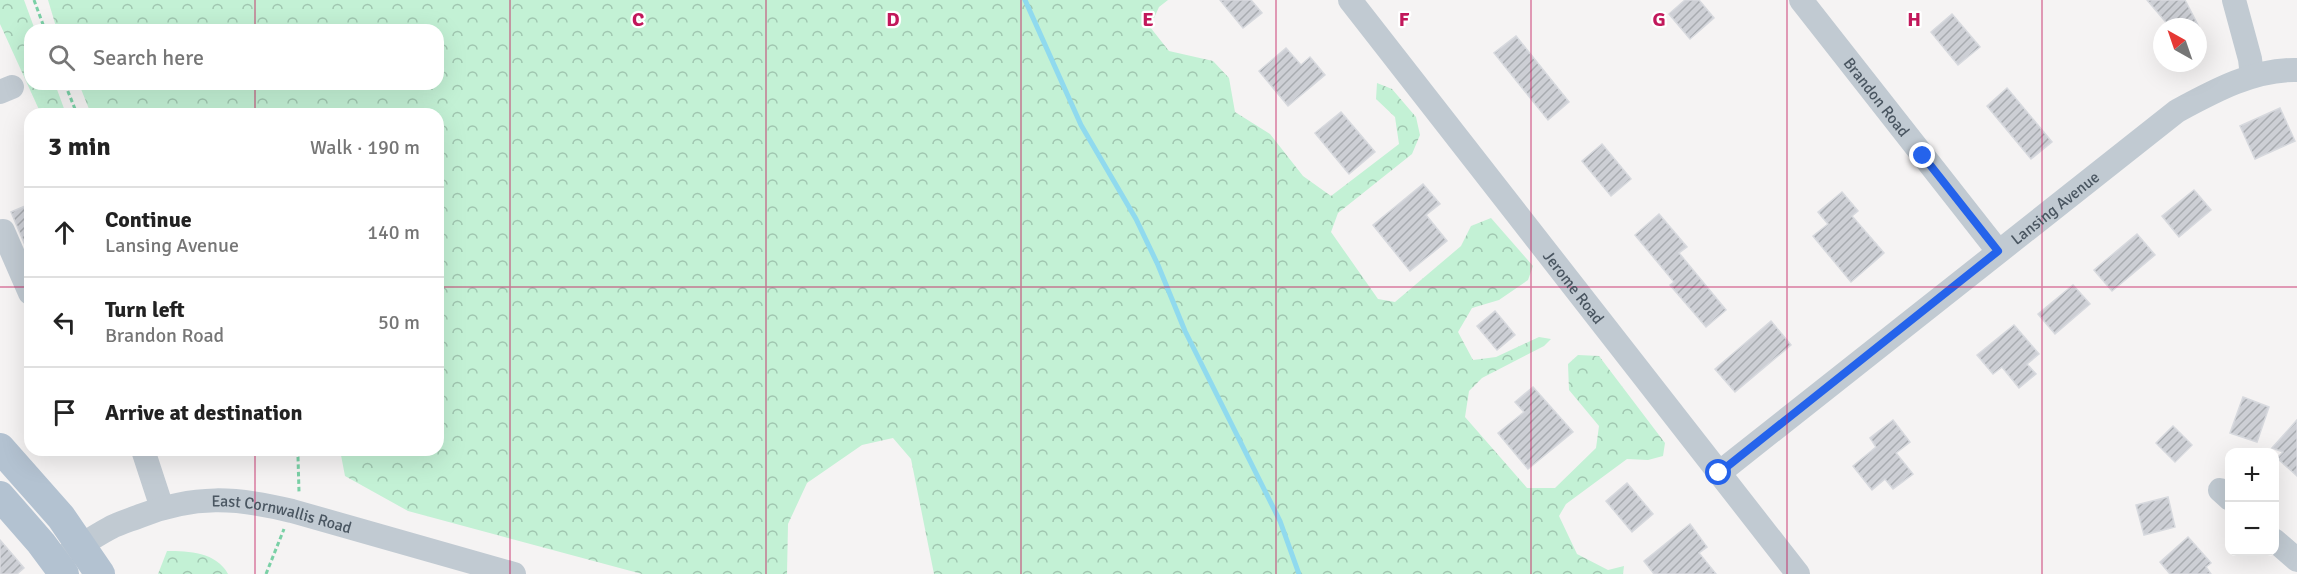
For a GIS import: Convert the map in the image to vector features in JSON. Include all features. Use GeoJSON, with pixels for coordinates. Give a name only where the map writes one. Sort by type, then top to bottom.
{"type":"FeatureCollection","features":[{"type":"Feature","properties":{"kind":"main road"},"geometry":{"type":"LineString","coordinates":[[0,448],[48,501],[100,574]]}},
{"type":"Feature","properties":{"kind":"main road"},"geometry":{"type":"LineString","coordinates":[[0,496],[59,568]]}},
{"type":"Feature","properties":{"kind":"street","name":"Jerome Road"},"geometry":{"type":"LineString","coordinates":[[1350,0],[1798,574]]}},
{"type":"Feature","properties":{"kind":"street","name":"Brandon Road"},"geometry":{"type":"LineString","coordinates":[[1801,0],[1998,251]]}},
{"type":"Feature","properties":{"kind":"street"},"geometry":{"type":"LineString","coordinates":[[2234,0],[2250,59],[2252,76]]}},
{"type":"Feature","properties":{"kind":"street","name":"Lansing Avenue"},"geometry":{"type":"LineString","coordinates":[[1719,473],[2177,111],[2229,84],[2252,76],[2297,70]]}},
{"type":"Feature","properties":{"kind":"street"},"geometry":{"type":"LineString","coordinates":[[3,231],[24,279]]}},
{"type":"Feature","properties":{"kind":"street"},"geometry":{"type":"LineString","coordinates":[[145,456],[162,508]]}},
{"type":"Feature","properties":{"kind":"street","name":"East Cornwallis Road"},"geometry":{"type":"LineString","coordinates":[[59,568],[82,546],[112,527],[162,508],[211,499],[260,503],[514,574]]}},
{"type":"Feature","properties":{"kind":"street"},"geometry":{"type":"LineString","coordinates":[[2279,544],[2297,560]]}},
{"type":"Feature","properties":{"kind":"path"},"geometry":{"type":"LineString","coordinates":[[34,0],[43,24]]}},
{"type":"Feature","properties":{"kind":"path"},"geometry":{"type":"LineString","coordinates":[[67,90],[75,108]]}},
{"type":"Feature","properties":{"kind":"path"},"geometry":{"type":"LineString","coordinates":[[298,456],[300,490]]}},
{"type":"Feature","properties":{"kind":"path"},"geometry":{"type":"LineString","coordinates":[[266,574],[284,529]]}},
{"type":"Feature","properties":{"kind":"green space"},"geometry":{"type":"Polygon","coordinates":[[[0,0],[24,0],[33,24],[24,24],[24,77],[0,24],[0,0]]]}},
{"type":"Feature","properties":{"kind":"green space"},"geometry":{"type":"Polygon","coordinates":[[[48,0],[1168,0],[1159,7],[1150,27],[1169,51],[1213,61],[1229,78],[1235,112],[1270,134],[1303,176],[1331,196],[1399,144],[1395,117],[1376,99],[1377,83],[1392,89],[1416,117],[1420,135],[1412,154],[1338,213],[1331,232],[1378,299],[1395,302],[1461,246],[1471,226],[1491,218],[1533,266],[1528,280],[1499,300],[1472,308],[1458,332],[1473,360],[1496,357],[1539,337],[1551,339],[1544,346],[1482,378],[1469,391],[1465,417],[1527,488],[1555,488],[1596,448],[1599,426],[1569,390],[1568,364],[1578,355],[1599,356],[1665,443],[1663,456],[1648,460],[1627,459],[1566,504],[1559,516],[1577,554],[1608,570],[1624,566],[1623,574],[934,574],[911,459],[893,438],[862,445],[807,483],[788,524],[787,574],[642,574],[408,511],[345,476],[341,456],[444,456],[444,108],[89,108],[81,90],[444,90],[444,24],[55,24],[48,0]]]}},
{"type":"Feature","properties":{"kind":"green space"},"geometry":{"type":"Polygon","coordinates":[[[30,90],[57,90],[64,108],[38,108],[30,90]]]}},
{"type":"Feature","properties":{"kind":"green space"},"geometry":{"type":"Polygon","coordinates":[[[167,551],[193,552],[209,557],[223,567],[228,574],[158,574],[167,551]]]}},
{"type":"Feature","properties":{"kind":"building"},"geometry":{"type":"Polygon","coordinates":[[[1220,0],[1251,0],[1262,13],[1243,28],[1220,0]]]}},
{"type":"Feature","properties":{"kind":"building"},"geometry":{"type":"Polygon","coordinates":[[[1685,0],[1699,0],[1714,18],[1690,39],[1669,14],[1685,0]]]}},
{"type":"Feature","properties":{"kind":"building"},"geometry":{"type":"Polygon","coordinates":[[[2147,0],[2185,0],[2194,18],[2162,18],[2147,0]]]}},
{"type":"Feature","properties":{"kind":"building"},"geometry":{"type":"Polygon","coordinates":[[[1952,14],[1980,47],[1958,65],[1931,32],[1952,14]]]}},
{"type":"Feature","properties":{"kind":"building"},"geometry":{"type":"Polygon","coordinates":[[[1516,36],[1569,102],[1548,120],[1494,53],[1516,36]]]}},
{"type":"Feature","properties":{"kind":"building"},"geometry":{"type":"Polygon","coordinates":[[[1286,48],[1301,65],[1310,57],[1325,75],[1288,106],[1259,71],[1286,48]]]}},
{"type":"Feature","properties":{"kind":"building"},"geometry":{"type":"Polygon","coordinates":[[[2007,88],[2052,142],[2031,159],[1987,106],[2007,88]]]}},
{"type":"Feature","properties":{"kind":"building"},"geometry":{"type":"Polygon","coordinates":[[[2280,108],[2295,141],[2255,159],[2240,126],[2280,108]]]}},
{"type":"Feature","properties":{"kind":"building"},"geometry":{"type":"Polygon","coordinates":[[[1341,112],[1375,152],[1349,174],[1315,133],[1341,112]]]}},
{"type":"Feature","properties":{"kind":"building"},"geometry":{"type":"Polygon","coordinates":[[[1602,144],[1631,179],[1611,196],[1582,161],[1602,144]]]}},
{"type":"Feature","properties":{"kind":"building"},"geometry":{"type":"Polygon","coordinates":[[[1423,184],[1440,204],[1426,215],[1447,241],[1410,271],[1373,225],[1423,184]]]}},
{"type":"Feature","properties":{"kind":"building"},"geometry":{"type":"Polygon","coordinates":[[[2194,190],[2211,210],[2179,237],[2162,216],[2194,190]]]}},
{"type":"Feature","properties":{"kind":"building"},"geometry":{"type":"Polygon","coordinates":[[[1842,192],[1858,211],[1852,216],[1884,253],[1851,282],[1813,236],[1828,224],[1818,212],[1842,192]]]}},
{"type":"Feature","properties":{"kind":"building"},"geometry":{"type":"Polygon","coordinates":[[[24,207],[24,243],[11,212],[24,207]]]}},
{"type":"Feature","properties":{"kind":"building"},"geometry":{"type":"Polygon","coordinates":[[[1659,214],[1687,247],[1679,253],[1726,310],[1706,327],[1670,285],[1674,282],[1635,235],[1659,214]]]}},
{"type":"Feature","properties":{"kind":"building"},"geometry":{"type":"Polygon","coordinates":[[[2137,234],[2155,255],[2112,291],[2094,270],[2137,234]]]}},
{"type":"Feature","properties":{"kind":"building"},"geometry":{"type":"Polygon","coordinates":[[[2073,285],[2090,304],[2055,334],[2038,314],[2073,285]]]}},
{"type":"Feature","properties":{"kind":"building"},"geometry":{"type":"Polygon","coordinates":[[[1495,311],[1515,335],[1497,350],[1477,326],[1495,311]]]}},
{"type":"Feature","properties":{"kind":"building"},"geometry":{"type":"Polygon","coordinates":[[[1771,321],[1791,345],[1735,392],[1715,369],[1771,321]]]}},
{"type":"Feature","properties":{"kind":"building"},"geometry":{"type":"Polygon","coordinates":[[[2014,325],[2039,354],[2027,364],[2036,374],[2019,388],[2002,367],[1993,374],[1977,355],[2014,325]]]}},
{"type":"Feature","properties":{"kind":"building"},"geometry":{"type":"Polygon","coordinates":[[[1533,387],[1573,432],[1528,469],[1498,433],[1524,412],[1515,402],[1533,387]]]}},
{"type":"Feature","properties":{"kind":"building"},"geometry":{"type":"Polygon","coordinates":[[[2243,397],[2269,407],[2257,442],[2230,433],[2243,397]]]}},
{"type":"Feature","properties":{"kind":"building"},"geometry":{"type":"Polygon","coordinates":[[[1893,420],[1910,442],[1896,453],[1913,474],[1893,489],[1885,479],[1872,490],[1853,466],[1876,447],[1870,438],[1893,420]]]}},
{"type":"Feature","properties":{"kind":"building"},"geometry":{"type":"Polygon","coordinates":[[[2297,420],[2297,476],[2279,460],[2283,452],[2279,448],[2272,448],[2297,420]]]}},
{"type":"Feature","properties":{"kind":"building"},"geometry":{"type":"Polygon","coordinates":[[[2173,426],[2192,445],[2175,462],[2156,443],[2173,426]]]}},
{"type":"Feature","properties":{"kind":"building"},"geometry":{"type":"Polygon","coordinates":[[[1627,483],[1653,514],[1632,532],[1606,501],[1627,483]]]}},
{"type":"Feature","properties":{"kind":"building"},"geometry":{"type":"Polygon","coordinates":[[[2168,497],[2175,527],[2144,535],[2136,505],[2168,497]]]}},
{"type":"Feature","properties":{"kind":"building"},"geometry":{"type":"Polygon","coordinates":[[[1690,524],[1707,547],[1699,553],[1716,574],[1654,574],[1644,561],[1690,524]]]}},
{"type":"Feature","properties":{"kind":"building"},"geometry":{"type":"Polygon","coordinates":[[[2188,537],[2211,563],[2206,567],[2211,574],[2170,574],[2160,562],[2188,537]]]}},
{"type":"Feature","properties":{"kind":"building"},"geometry":{"type":"Polygon","coordinates":[[[0,540],[24,568],[17,574],[0,574],[0,540]]]}},
{"type":"Feature","properties":{"kind":"waterway"},"geometry":{"type":"LineString","coordinates":[[1025,0],[1081,125],[1136,219],[1158,265],[1185,331],[1280,521],[1299,574]]}},
{"type":"Feature","properties":{"kind":"route"},"geometry":{"type":"LineString","coordinates":[[1719,473],[1998,251],[1923,156]]}}]}
